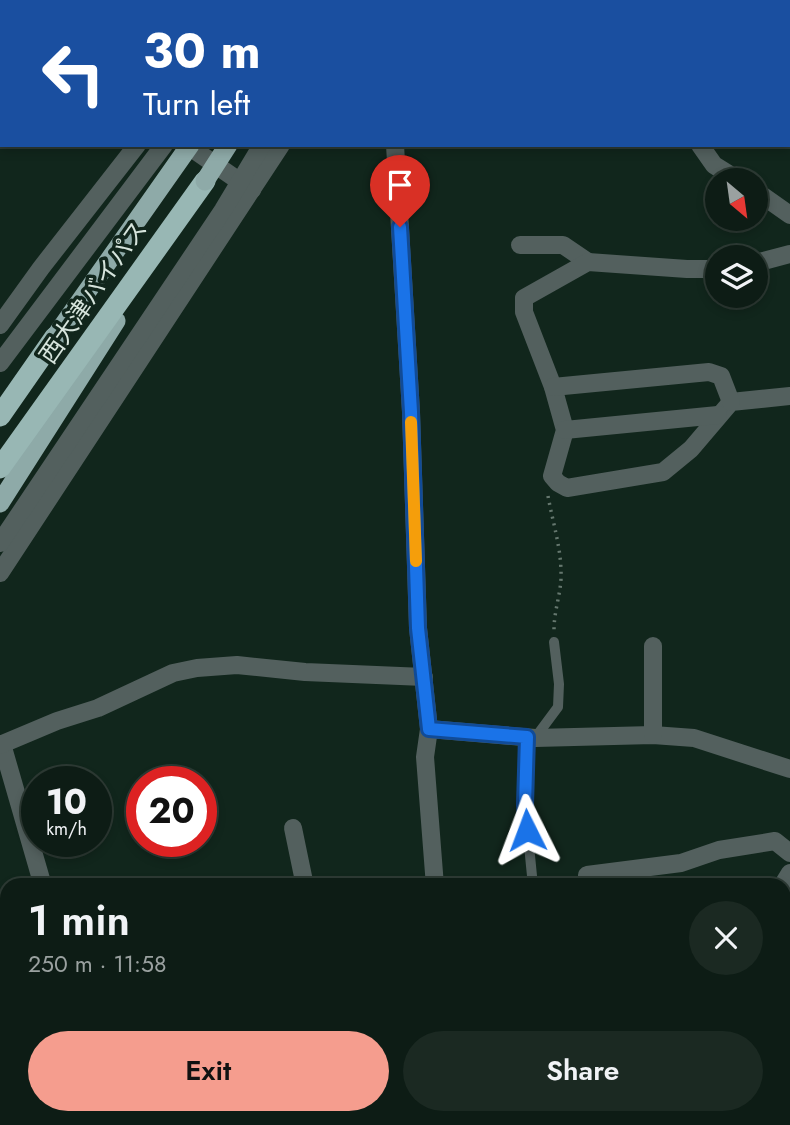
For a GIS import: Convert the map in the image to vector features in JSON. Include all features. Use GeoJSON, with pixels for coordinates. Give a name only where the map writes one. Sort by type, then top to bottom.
{"type":"FeatureCollection","features":[{"type":"Feature","properties":{"kind":"highway","name":"西大津バイパス"},"geometry":{"type":"LineString","coordinates":[[0,416],[188,147]]}},
{"type":"Feature","properties":{"kind":"highway","name":"西大津バイパス"},"geometry":{"type":"LineString","coordinates":[[0,468],[227,147]]}},
{"type":"Feature","properties":{"kind":"highway"},"geometry":{"type":"LineString","coordinates":[[0,502],[205,181]]}},
{"type":"Feature","properties":{"kind":"highway"},"geometry":{"type":"LineString","coordinates":[[0,407],[55,337]]}},
{"type":"Feature","properties":{"kind":"street"},"geometry":{"type":"LineString","coordinates":[[0,325],[135,147]]}},
{"type":"Feature","properties":{"kind":"street"},"geometry":{"type":"LineString","coordinates":[[0,363],[162,147]]}},
{"type":"Feature","properties":{"kind":"street"},"geometry":{"type":"LineString","coordinates":[[192,147],[252,190]]}},
{"type":"Feature","properties":{"kind":"street"},"geometry":{"type":"LineString","coordinates":[[0,543],[223,210],[261,147]]}},
{"type":"Feature","properties":{"kind":"street"},"geometry":{"type":"LineString","coordinates":[[0,573],[280,147]]}},
{"type":"Feature","properties":{"kind":"street"},"geometry":{"type":"LineString","coordinates":[[395,147],[411,412],[418,628],[429,729],[425,757],[434,878]]}},
{"type":"Feature","properties":{"kind":"street"},"geometry":{"type":"LineString","coordinates":[[702,147],[720,168]]}},
{"type":"Feature","properties":{"kind":"street"},"geometry":{"type":"LineString","coordinates":[[768,199],[790,215]]}},
{"type":"Feature","properties":{"kind":"street"},"geometry":{"type":"LineString","coordinates":[[520,245],[564,245],[588,262],[705,268]]}},
{"type":"Feature","properties":{"kind":"street"},"geometry":{"type":"LineString","coordinates":[[768,260],[790,254]]}},
{"type":"Feature","properties":{"kind":"street"},"geometry":{"type":"LineString","coordinates":[[588,262],[524,298],[524,312],[553,387],[565,430],[552,476],[558,483],[567,488],[663,472],[691,449],[731,402],[790,396]]}},
{"type":"Feature","properties":{"kind":"street"},"geometry":{"type":"LineString","coordinates":[[553,387],[709,372],[721,376],[731,402]]}},
{"type":"Feature","properties":{"kind":"street"},"geometry":{"type":"LineString","coordinates":[[565,430],[718,415]]}},
{"type":"Feature","properties":{"kind":"street"},"geometry":{"type":"LineString","coordinates":[[653,646],[653,735]]}},
{"type":"Feature","properties":{"kind":"street"},"geometry":{"type":"LineString","coordinates":[[41,878],[1,745],[57,721],[98,708],[173,673],[197,667],[237,665],[305,672],[425,677]]}},
{"type":"Feature","properties":{"kind":"street"},"geometry":{"type":"LineString","coordinates":[[429,729],[531,738],[653,735],[694,738],[790,769]]}},
{"type":"Feature","properties":{"kind":"street"},"geometry":{"type":"LineString","coordinates":[[293,828],[303,878]]}},
{"type":"Feature","properties":{"kind":"street"},"geometry":{"type":"LineString","coordinates":[[588,878],[587,875],[681,863],[719,850],[775,841],[790,853]]}},
{"type":"Feature","properties":{"kind":"lane"},"geometry":{"type":"LineString","coordinates":[[531,878],[525,805],[531,738],[558,706],[559,684],[554,642]]}},
{"type":"Feature","properties":{"kind":"path"},"geometry":{"type":"LineString","coordinates":[[554,642],[561,565],[559,543],[547,497],[558,483]]}},
{"type":"Feature","properties":{"kind":"slow traffic"},"geometry":{"type":"LineString","coordinates":[[411,422],[416,561]]}},
{"type":"Feature","properties":{"kind":"route"},"geometry":{"type":"LineString","coordinates":[[400,227],[411,412],[418,628],[429,729],[527,737],[527,830]]}}]}
